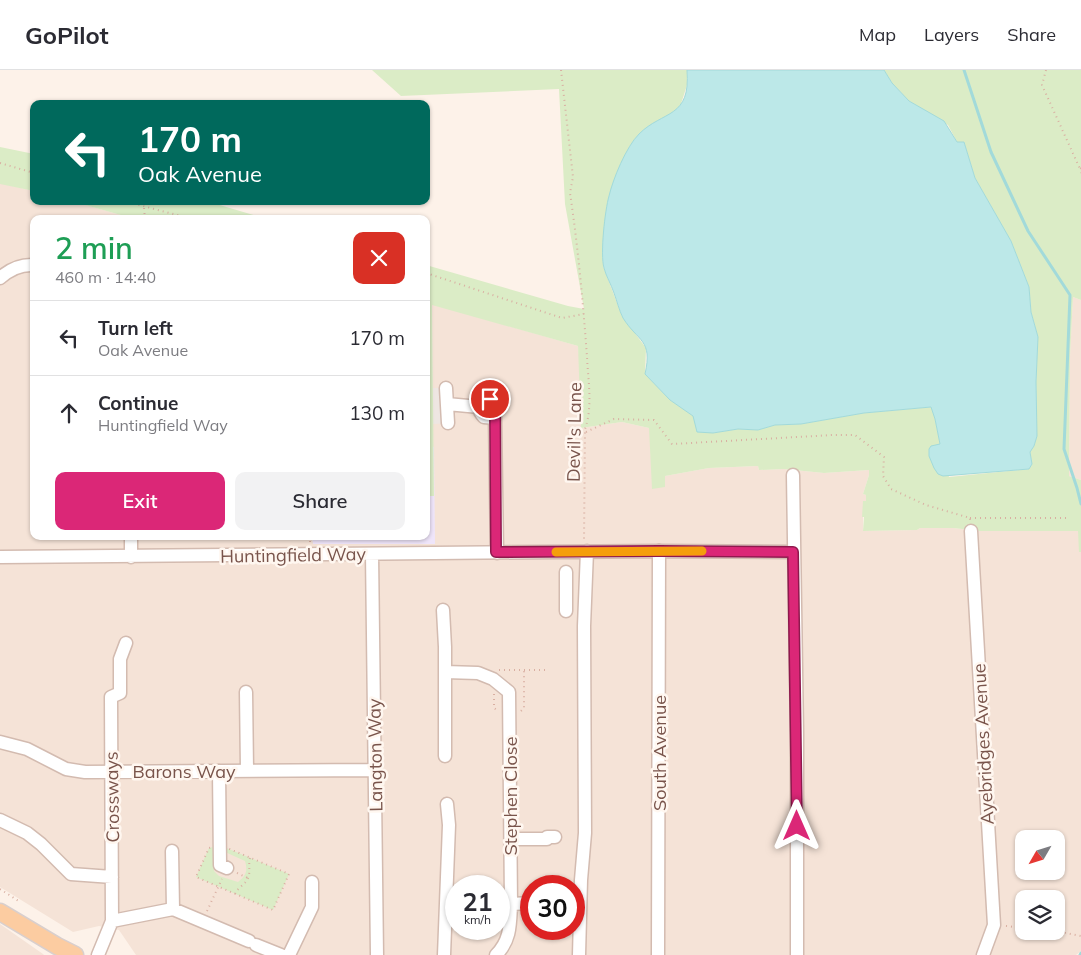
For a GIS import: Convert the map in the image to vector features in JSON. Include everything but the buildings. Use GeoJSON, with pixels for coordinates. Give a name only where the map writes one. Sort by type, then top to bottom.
{"type":"FeatureCollection","features":[{"type":"Feature","properties":{"kind":"main road"},"geometry":{"type":"LineString","coordinates":[[0,912],[56,951],[75,955]]}},
{"type":"Feature","properties":{"kind":"street"},"geometry":{"type":"LineString","coordinates":[[0,278],[8,270],[30,264]]}},
{"type":"Feature","properties":{"kind":"street"},"geometry":{"type":"LineString","coordinates":[[446,388],[448,424]]}},
{"type":"Feature","properties":{"kind":"street"},"geometry":{"type":"LineString","coordinates":[[447,404],[478,407],[484,399],[490,399],[495,403],[496,552]]}},
{"type":"Feature","properties":{"kind":"street"},"geometry":{"type":"LineString","coordinates":[[793,475],[797,734],[797,955]]}},
{"type":"Feature","properties":{"kind":"street","name":"Ayebridges Avenue"},"geometry":{"type":"LineString","coordinates":[[971,524],[994,925],[983,955]]}},
{"type":"Feature","properties":{"kind":"street"},"geometry":{"type":"LineString","coordinates":[[131,540],[132,557]]}},
{"type":"Feature","properties":{"kind":"street"},"geometry":{"type":"LineString","coordinates":[[579,955],[581,880],[585,833],[585,551]]}},
{"type":"Feature","properties":{"kind":"street","name":"Huntingfield Way"},"geometry":{"type":"LineString","coordinates":[[0,557],[585,551],[793,552]]}},
{"type":"Feature","properties":{"kind":"street","name":"South Avenue"},"geometry":{"type":"LineString","coordinates":[[658,955],[659,551]]}},
{"type":"Feature","properties":{"kind":"street","name":"Langton Way"},"geometry":{"type":"LineString","coordinates":[[372,554],[377,955]]}},
{"type":"Feature","properties":{"kind":"street"},"geometry":{"type":"LineString","coordinates":[[566,572],[566,611]]}},
{"type":"Feature","properties":{"kind":"street"},"geometry":{"type":"LineString","coordinates":[[566,591],[585,590]]}},
{"type":"Feature","properties":{"kind":"street"},"geometry":{"type":"LineString","coordinates":[[443,610],[445,756]]}},
{"type":"Feature","properties":{"kind":"street","name":"Crossways"},"geometry":{"type":"LineString","coordinates":[[98,955],[112,921],[111,697],[120,693],[120,659],[126,643]]}},
{"type":"Feature","properties":{"kind":"street","name":"Stephen Close"},"geometry":{"type":"LineString","coordinates":[[445,672],[478,673],[493,679],[509,692],[510,932],[507,942],[496,955]]}},
{"type":"Feature","properties":{"kind":"street"},"geometry":{"type":"LineString","coordinates":[[246,692],[247,770]]}},
{"type":"Feature","properties":{"kind":"street","name":"Barons Way"},"geometry":{"type":"LineString","coordinates":[[0,742],[27,749],[66,770],[85,772],[375,770]]}},
{"type":"Feature","properties":{"kind":"street"},"geometry":{"type":"LineString","coordinates":[[219,771],[220,865],[227,868]]}},
{"type":"Feature","properties":{"kind":"street"},"geometry":{"type":"LineString","coordinates":[[444,955],[450,825],[447,804]]}},
{"type":"Feature","properties":{"kind":"street"},"geometry":{"type":"LineString","coordinates":[[0,820],[27,833],[71,874],[112,877]]}},
{"type":"Feature","properties":{"kind":"street"},"geometry":{"type":"LineString","coordinates":[[511,839],[547,839],[547,837],[555,837]]}},
{"type":"Feature","properties":{"kind":"street"},"geometry":{"type":"LineString","coordinates":[[172,851],[173,909]]}},
{"type":"Feature","properties":{"kind":"street"},"geometry":{"type":"LineString","coordinates":[[288,955],[312,907],[312,882]]}},
{"type":"Feature","properties":{"kind":"street"},"geometry":{"type":"LineString","coordinates":[[511,904],[520,904]]}},
{"type":"Feature","properties":{"kind":"street"},"geometry":{"type":"LineString","coordinates":[[112,921],[173,909],[281,955]]}},
{"type":"Feature","properties":{"kind":"path","name":"Devil's Lane"},"geometry":{"type":"LineString","coordinates":[[561,70],[573,177],[570,193],[584,314],[588,395],[588,419],[585,432],[585,551]]}},
{"type":"Feature","properties":{"kind":"path"},"geometry":{"type":"LineString","coordinates":[[1046,70],[1042,85],[1081,173]]}},
{"type":"Feature","properties":{"kind":"path"},"geometry":{"type":"LineString","coordinates":[[0,162],[30,172]]}},
{"type":"Feature","properties":{"kind":"path"},"geometry":{"type":"LineString","coordinates":[[135,205],[175,215]]}},
{"type":"Feature","properties":{"kind":"path"},"geometry":{"type":"LineString","coordinates":[[144,208],[144,215]]}},
{"type":"Feature","properties":{"kind":"path"},"geometry":{"type":"LineString","coordinates":[[430,274],[562,318],[584,314]]}},
{"type":"Feature","properties":{"kind":"path"},"geometry":{"type":"LineString","coordinates":[[585,432],[614,419],[654,420],[672,444],[855,435],[884,457],[883,476],[891,489],[971,524],[1066,518]]}},
{"type":"Feature","properties":{"kind":"path"},"geometry":{"type":"LineString","coordinates":[[220,845],[289,874],[273,910],[196,877],[209,848],[220,845]]}},
{"type":"Feature","properties":{"kind":"path"},"geometry":{"type":"LineString","coordinates":[[235,894],[248,878],[250,858]]}},
{"type":"Feature","properties":{"kind":"path"},"geometry":{"type":"LineString","coordinates":[[203,922],[227,868]]}},
{"type":"Feature","properties":{"kind":"path"},"geometry":{"type":"LineString","coordinates":[[0,889],[20,902]]}},
{"type":"Feature","properties":{"kind":"path"},"geometry":{"type":"LineString","coordinates":[[994,925],[1015,927]]}},
{"type":"Feature","properties":{"kind":"path"},"geometry":{"type":"LineString","coordinates":[[1065,933],[1081,936]]}},
{"type":"Feature","properties":{"kind":"shaded area"},"geometry":{"type":"Polygon","coordinates":[[[0,183],[30,190],[30,205],[86,205],[121,215],[30,215],[30,540],[312,540],[434,544],[432,304],[578,346],[582,381],[581,428],[622,422],[649,428],[665,476],[709,468],[758,466],[759,470],[784,469],[824,473],[869,470],[863,494],[866,495],[866,501],[863,501],[863,531],[953,528],[980,531],[1079,531],[1079,552],[1081,552],[1081,951],[1076,955],[136,955],[119,930],[99,926],[73,932],[0,887],[0,183]]]}},
{"type":"Feature","properties":{"kind":"shaded area"},"geometry":{"type":"Polygon","coordinates":[[[1073,297],[1081,300],[1081,480],[1069,476],[1070,357],[1073,297]]]}},
{"type":"Feature","properties":{"kind":"shaded area"},"geometry":{"type":"Polygon","coordinates":[[[433,388],[453,388],[454,423],[433,424],[433,388]]]}},
{"type":"Feature","properties":{"kind":"shaded area"},"geometry":{"type":"Polygon","coordinates":[[[430,446],[434,447],[435,544],[313,544],[312,540],[430,540],[430,446]]]}},
{"type":"Feature","properties":{"kind":"shaded area"},"geometry":{"type":"Polygon","coordinates":[[[0,924],[43,954],[44,955],[0,955],[0,924]]]}},
{"type":"Feature","properties":{"kind":"green space"},"geometry":{"type":"Polygon","coordinates":[[[372,70],[687,70],[687,85],[680,107],[638,135],[630,146],[609,196],[603,266],[622,316],[646,348],[645,374],[670,400],[694,416],[713,433],[738,429],[758,430],[775,425],[801,424],[864,413],[932,407],[949,477],[1029,469],[1032,464],[1030,452],[1037,436],[1036,382],[1038,337],[1031,312],[1029,287],[1011,241],[975,178],[964,142],[957,142],[948,125],[909,101],[892,83],[884,70],[1081,70],[1081,300],[1073,297],[1070,357],[1069,476],[1081,480],[1081,552],[1079,552],[1078,531],[980,531],[953,528],[920,528],[917,530],[863,531],[863,501],[866,501],[866,495],[863,494],[869,470],[824,473],[784,469],[759,470],[758,466],[709,468],[665,476],[665,487],[652,489],[649,428],[622,422],[581,428],[578,346],[432,305],[434,496],[430,496],[430,266],[584,309],[565,204],[559,89],[401,96],[372,70]]]}},
{"type":"Feature","properties":{"kind":"green space"},"geometry":{"type":"Polygon","coordinates":[[[0,147],[30,153],[30,190],[0,184],[0,147]]]}},
{"type":"Feature","properties":{"kind":"green space"},"geometry":{"type":"Polygon","coordinates":[[[85,205],[220,205],[253,215],[121,215],[85,205]]]}},
{"type":"Feature","properties":{"kind":"green space"},"geometry":{"type":"Polygon","coordinates":[[[213,847],[214,871],[219,876],[238,882],[245,875],[246,870],[245,861],[225,852],[224,847],[289,874],[273,910],[196,877],[209,848],[213,847]]]}},
{"type":"Feature","properties":{"kind":"water"},"geometry":{"type":"Polygon","coordinates":[[[687,70],[884,70],[892,83],[909,101],[944,121],[957,142],[964,142],[975,178],[1011,241],[1029,287],[1031,312],[1038,337],[1036,382],[1037,436],[1030,452],[1032,464],[1029,469],[943,476],[938,474],[929,456],[931,446],[940,444],[931,407],[864,413],[801,424],[775,425],[758,430],[738,429],[713,433],[697,432],[693,416],[670,400],[645,374],[647,363],[646,347],[623,318],[604,268],[603,243],[606,211],[614,181],[629,147],[648,126],[674,111],[680,105],[685,97],[687,70]]]}},
{"type":"Feature","properties":{"kind":"waterway"},"geometry":{"type":"LineString","coordinates":[[964,70],[991,152],[1028,231],[1070,295],[1064,449],[1081,504]]}},
{"type":"Feature","properties":{"kind":"slow traffic"},"geometry":{"type":"LineString","coordinates":[[556,552],[702,551]]}},
{"type":"Feature","properties":{"kind":"route"},"geometry":{"type":"LineString","coordinates":[[490,399],[495,403],[496,552],[793,552],[797,826]]}}]}
